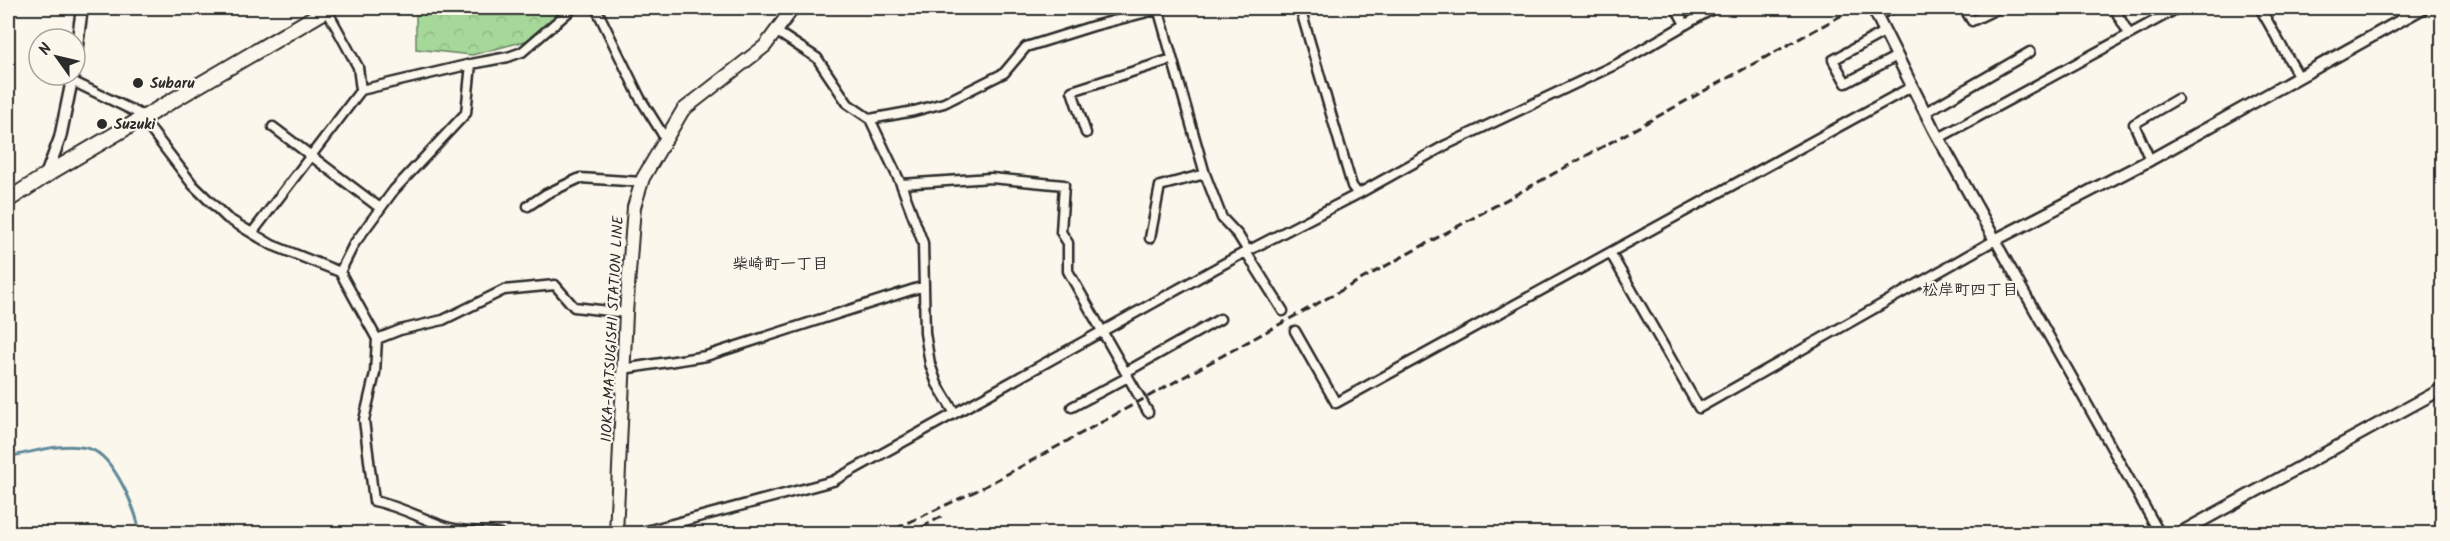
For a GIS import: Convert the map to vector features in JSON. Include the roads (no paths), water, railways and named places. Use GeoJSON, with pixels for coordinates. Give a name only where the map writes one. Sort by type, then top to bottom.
{"type":"FeatureCollection","features":[{"type":"Feature","properties":{"kind":"highway"},"geometry":{"type":"LineString","coordinates":[[8,200],[326,8]]}},
{"type":"Feature","properties":{"kind":"main road","name":"IIOKA-MATSUGISHI STATION LINE"},"geometry":{"type":"LineString","coordinates":[[616,534],[626,313],[634,207],[642,182],[665,138],[689,104],[754,56],[777,32],[793,8]]}},
{"type":"Feature","properties":{"kind":"street"},"geometry":{"type":"LineString","coordinates":[[79,27],[82,8]]}},
{"type":"Feature","properties":{"kind":"street"},"geometry":{"type":"LineString","coordinates":[[326,8],[358,67],[361,90]]}},
{"type":"Feature","properties":{"kind":"street"},"geometry":{"type":"LineString","coordinates":[[252,233],[361,90],[522,52],[573,8]]}},
{"type":"Feature","properties":{"kind":"street"},"geometry":{"type":"LineString","coordinates":[[596,8],[640,98],[665,138]]}},
{"type":"Feature","properties":{"kind":"street"},"geometry":{"type":"LineString","coordinates":[[870,119],[914,111],[944,102],[1004,73],[1026,47],[1159,8],[1205,174],[1222,218],[1238,235],[1283,311]]}},
{"type":"Feature","properties":{"kind":"street"},"geometry":{"type":"LineString","coordinates":[[1300,8],[1352,186],[1358,194]]}},
{"type":"Feature","properties":{"kind":"street"},"geometry":{"type":"LineString","coordinates":[[1676,8],[1685,24]]}},
{"type":"Feature","properties":{"kind":"street"},"geometry":{"type":"LineString","coordinates":[[635,534],[833,481],[1102,330],[1446,145],[1619,63],[1714,8]]}},
{"type":"Feature","properties":{"kind":"street"},"geometry":{"type":"LineString","coordinates":[[1893,8],[1876,11],[1884,32],[1995,240],[2160,534]]}},
{"type":"Feature","properties":{"kind":"street"},"geometry":{"type":"LineString","coordinates":[[1964,8],[1972,21],[1999,8]]}},
{"type":"Feature","properties":{"kind":"street"},"geometry":{"type":"LineString","coordinates":[[2114,8],[2129,34]]}},
{"type":"Feature","properties":{"kind":"street"},"geometry":{"type":"LineString","coordinates":[[1939,138],[2178,8]]}},
{"type":"Feature","properties":{"kind":"street"},"geometry":{"type":"LineString","coordinates":[[2260,8],[2299,77]]}},
{"type":"Feature","properties":{"kind":"street"},"geometry":{"type":"LineString","coordinates":[[1611,254],[1699,408],[1995,240],[2150,160],[2299,77],[2402,12],[2423,8]]}},
{"type":"Feature","properties":{"kind":"street"},"geometry":{"type":"LineString","coordinates":[[777,32],[817,58],[848,104],[870,119],[901,184],[923,243],[925,333],[930,364],[937,384],[954,412]]}},
{"type":"Feature","properties":{"kind":"street"},"geometry":{"type":"LineString","coordinates":[[1884,32],[1833,60],[1846,83],[1897,56]]}},
{"type":"Feature","properties":{"kind":"street"},"geometry":{"type":"LineString","coordinates":[[1926,112],[2030,52]]}},
{"type":"Feature","properties":{"kind":"street"},"geometry":{"type":"LineString","coordinates":[[1086,133],[1072,91],[1172,58]]}},
{"type":"Feature","properties":{"kind":"street"},"geometry":{"type":"LineString","coordinates":[[340,272],[354,244],[380,208],[466,113],[471,64]]}},
{"type":"Feature","properties":{"kind":"street"},"geometry":{"type":"LineString","coordinates":[[87,86],[136,112],[193,185],[226,218],[272,245],[340,272],[377,339],[375,373],[364,420],[374,501],[397,506],[461,531],[500,534]]}},
{"type":"Feature","properties":{"kind":"street"},"geometry":{"type":"LineString","coordinates":[[1296,331],[1336,403],[1611,254],[1913,86]]}},
{"type":"Feature","properties":{"kind":"street"},"geometry":{"type":"LineString","coordinates":[[46,175],[60,138],[71,87]]}},
{"type":"Feature","properties":{"kind":"street"},"geometry":{"type":"LineString","coordinates":[[2150,160],[2134,124],[2177,99]]}},
{"type":"Feature","properties":{"kind":"street"},"geometry":{"type":"LineString","coordinates":[[273,128],[380,208]]}},
{"type":"Feature","properties":{"kind":"street"},"geometry":{"type":"LineString","coordinates":[[1150,238],[1160,186],[1205,174]]}},
{"type":"Feature","properties":{"kind":"street"},"geometry":{"type":"LineString","coordinates":[[528,206],[546,194],[580,178],[642,182]]}},
{"type":"Feature","properties":{"kind":"street"},"geometry":{"type":"LineString","coordinates":[[901,184],[991,178],[1064,184],[1061,232],[1068,243],[1068,271],[1148,412]]}},
{"type":"Feature","properties":{"kind":"street"},"geometry":{"type":"LineString","coordinates":[[377,339],[400,330],[443,320],[504,290],[543,284],[555,285],[574,307],[626,313]]}},
{"type":"Feature","properties":{"kind":"street"},"geometry":{"type":"LineString","coordinates":[[623,369],[706,356],[924,286]]}},
{"type":"Feature","properties":{"kind":"street"},"geometry":{"type":"LineString","coordinates":[[1072,407],[1220,319]]}},
{"type":"Feature","properties":{"kind":"street"},"geometry":{"type":"LineString","coordinates":[[2178,534],[2442,389]]}},
{"type":"Feature","properties":{"kind":"waterway"},"geometry":{"type":"LineString","coordinates":[[8,457],[70,446],[90,449],[99,454],[108,462],[123,485],[140,534]]}},
{"type":"Feature","properties":{"kind":"railway"},"geometry":{"type":"LineString","coordinates":[[884,534],[980,489],[1855,8]]}},
{"type":"Feature","properties":{"kind":"railway"},"geometry":{"type":"LineString","coordinates":[[910,534],[944,515]]}},
{"type":"Feature","properties":{"kind":"place","name":"Subaru"},"geometry":{"type":"Point","coordinates":[138,83]}},
{"type":"Feature","properties":{"kind":"place","name":"Suzuki"},"geometry":{"type":"Point","coordinates":[102,124]}},
{"type":"Feature","properties":{"kind":"district","name":"柴崎町一丁目"},"geometry":{"type":"Point","coordinates":[780,263]}},
{"type":"Feature","properties":{"kind":"district","name":"松岸町四丁目"},"geometry":{"type":"Point","coordinates":[1970,289]}}]}
